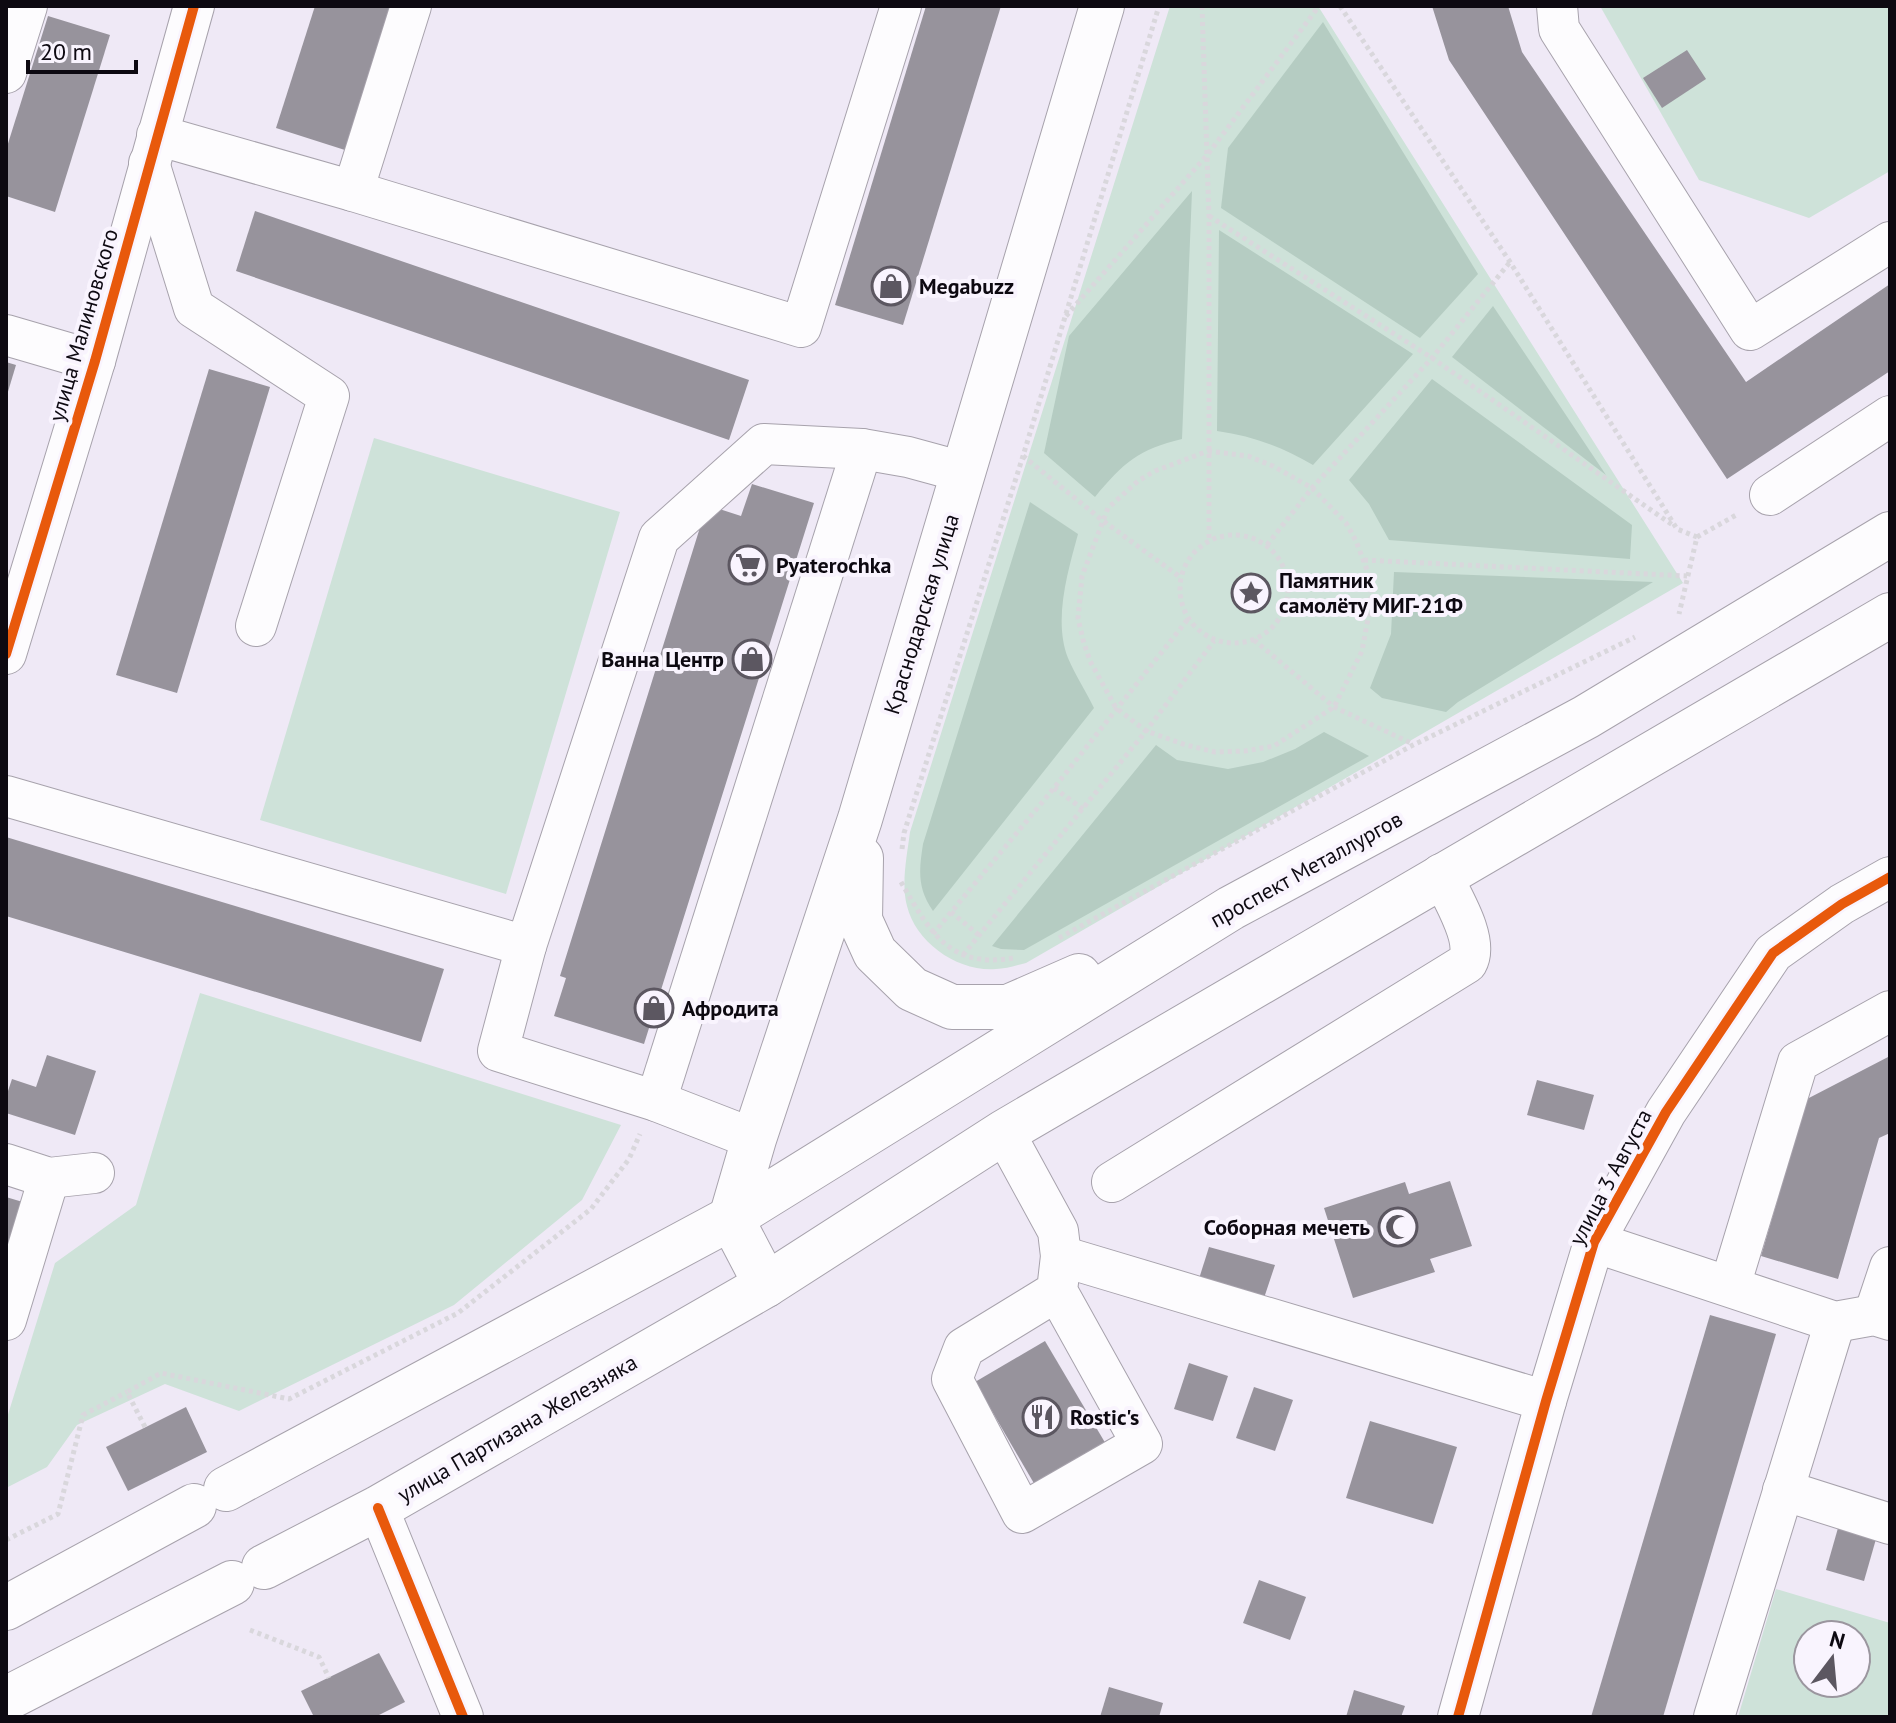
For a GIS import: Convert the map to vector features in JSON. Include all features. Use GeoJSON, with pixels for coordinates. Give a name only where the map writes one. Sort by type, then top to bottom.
{"type":"FeatureCollection","features":[{"type":"Feature","properties":{"kind":"main road","name":"Краснодарская улица"},"geometry":{"type":"LineString","coordinates":[[731,1218],[754,1139],[860,819],[1102,6]]}},
{"type":"Feature","properties":{"kind":"main road","name":"проспект Металлургов"},"geometry":{"type":"LineString","coordinates":[[731,1218],[1231,908],[1586,717],[1890,534]]}},
{"type":"Feature","properties":{"kind":"main road"},"geometry":{"type":"LineString","coordinates":[[6,1608],[731,1218],[766,1285],[1004,1132],[1441,874],[1890,615]]}},
{"type":"Feature","properties":{"kind":"main road"},"geometry":{"type":"LineString","coordinates":[[860,819],[860,920],[875,953],[912,989],[952,1007],[1008,1007],[1231,908]]}},
{"type":"Feature","properties":{"kind":"main road","name":"улица Партизана Железняка"},"geometry":{"type":"LineString","coordinates":[[6,1699],[378,1508],[766,1285]]}},
{"type":"Feature","properties":{"kind":"street"},"geometry":{"type":"LineString","coordinates":[[6,73],[27,6]]}},
{"type":"Feature","properties":{"kind":"street","name":"улица Малиновского"},"geometry":{"type":"LineString","coordinates":[[6,654],[95,361],[194,6]]}},
{"type":"Feature","properties":{"kind":"street"},"geometry":{"type":"LineString","coordinates":[[353,191],[411,6]]}},
{"type":"Feature","properties":{"kind":"street"},"geometry":{"type":"LineString","coordinates":[[256,626],[329,396],[194,308],[153,149],[353,191],[801,327],[901,6]]}},
{"type":"Feature","properties":{"kind":"street"},"geometry":{"type":"LineString","coordinates":[[1557,6],[1559,29],[1750,330],[1890,242]]}},
{"type":"Feature","properties":{"kind":"street"},"geometry":{"type":"LineString","coordinates":[[6,335],[95,361]]}},
{"type":"Feature","properties":{"kind":"street"},"geometry":{"type":"LineString","coordinates":[[1770,495],[1890,416]]}},
{"type":"Feature","properties":{"kind":"street"},"geometry":{"type":"LineString","coordinates":[[754,1139],[656,1101],[498,1051],[526,946],[659,538],[764,444],[862,449],[908,457],[963,472]]}},
{"type":"Feature","properties":{"kind":"street"},"geometry":{"type":"LineString","coordinates":[[656,1101],[862,449]]}},
{"type":"Feature","properties":{"kind":"street"},"geometry":{"type":"LineString","coordinates":[[6,796],[526,946]]}},
{"type":"Feature","properties":{"kind":"street"},"geometry":{"type":"LineString","coordinates":[[1112,1182],[1467,963],[1471,950],[1464,920],[1441,874]]}},
{"type":"Feature","properties":{"kind":"street","name":"улица 3 Августа"},"geometry":{"type":"LineString","coordinates":[[1458,1717],[1594,1242],[1666,1112],[1773,953],[1842,904],[1890,877]]}},
{"type":"Feature","properties":{"kind":"street"},"geometry":{"type":"LineString","coordinates":[[1730,1286],[1798,1062],[1890,1011]]}},
{"type":"Feature","properties":{"kind":"street"},"geometry":{"type":"LineString","coordinates":[[1004,1132],[1058,1231],[1059,1273],[1142,1444],[1022,1513],[952,1379],[964,1348],[1059,1273]]}},
{"type":"Feature","properties":{"kind":"street"},"geometry":{"type":"LineString","coordinates":[[6,1164],[49,1178],[94,1173]]}},
{"type":"Feature","properties":{"kind":"street"},"geometry":{"type":"LineString","coordinates":[[6,1320],[49,1178]]}},
{"type":"Feature","properties":{"kind":"street"},"geometry":{"type":"LineString","coordinates":[[1594,1242],[1835,1322],[1882,1318],[1890,1267]]}},
{"type":"Feature","properties":{"kind":"street"},"geometry":{"type":"LineString","coordinates":[[1059,1273],[1546,1401]]}},
{"type":"Feature","properties":{"kind":"street"},"geometry":{"type":"LineString","coordinates":[[1714,1717],[1835,1322]]}},
{"type":"Feature","properties":{"kind":"street"},"geometry":{"type":"LineString","coordinates":[[1783,1490],[1890,1524]]}},
{"type":"Feature","properties":{"kind":"street"},"geometry":{"type":"LineString","coordinates":[[378,1508],[463,1717]]}},
{"type":"Feature","properties":{"kind":"path"},"geometry":{"type":"LineString","coordinates":[[901,851],[1159,6]]}},
{"type":"Feature","properties":{"kind":"path"},"geometry":{"type":"LineString","coordinates":[[1202,6],[1209,216],[1209,541]]}},
{"type":"Feature","properties":{"kind":"path"},"geometry":{"type":"LineString","coordinates":[[1062,319],[1208,154],[1319,6]]}},
{"type":"Feature","properties":{"kind":"path"},"geometry":{"type":"LineString","coordinates":[[1340,6],[1510,262],[1677,529]]}},
{"type":"Feature","properties":{"kind":"path"},"geometry":{"type":"LineString","coordinates":[[1209,216],[1432,358],[1677,529],[1697,537]]}},
{"type":"Feature","properties":{"kind":"path"},"geometry":{"type":"LineString","coordinates":[[1267,545],[1312,488],[1432,358],[1510,262]]}},
{"type":"Feature","properties":{"kind":"path"},"geometry":{"type":"LineString","coordinates":[[1208,451],[1248,456],[1312,488],[1346,523],[1372,583],[1362,651],[1334,707],[1274,746],[1215,752],[1146,731],[1116,708],[1090,661],[1078,618],[1082,576],[1108,508],[1138,481],[1155,471],[1208,451]]}},
{"type":"Feature","properties":{"kind":"path"},"geometry":{"type":"LineString","coordinates":[[1023,456],[1102,520],[1180,577]]}},
{"type":"Feature","properties":{"kind":"path"},"geometry":{"type":"LineString","coordinates":[[1679,616],[1697,537],[1770,495]]}},
{"type":"Feature","properties":{"kind":"path"},"geometry":{"type":"LineString","coordinates":[[1223,535],[1238,535],[1267,545],[1286,572],[1287,597],[1280,620],[1254,640],[1227,644],[1214,641],[1199,632],[1182,606],[1180,577],[1196,550],[1209,541],[1223,535]]}},
{"type":"Feature","properties":{"kind":"path"},"geometry":{"type":"LineString","coordinates":[[1364,560],[1687,576]]}},
{"type":"Feature","properties":{"kind":"path"},"geometry":{"type":"LineString","coordinates":[[933,934],[1188,619]]}},
{"type":"Feature","properties":{"kind":"path"},"geometry":{"type":"LineString","coordinates":[[1050,943],[1413,745],[1637,637]]}},
{"type":"Feature","properties":{"kind":"path"},"geometry":{"type":"LineString","coordinates":[[1254,640],[1334,707],[1413,745]]}},
{"type":"Feature","properties":{"kind":"path"},"geometry":{"type":"LineString","coordinates":[[963,956],[1146,731],[1214,641]]}},
{"type":"Feature","properties":{"kind":"path"},"geometry":{"type":"LineString","coordinates":[[1054,788],[1083,809]]}},
{"type":"Feature","properties":{"kind":"path"},"geometry":{"type":"LineString","coordinates":[[900,880],[933,934],[963,956],[994,961],[1018,957]]}},
{"type":"Feature","properties":{"kind":"path"},"geometry":{"type":"LineString","coordinates":[[951,912],[980,936]]}},
{"type":"Feature","properties":{"kind":"path"},"geometry":{"type":"LineString","coordinates":[[6,1540],[58,1514],[83,1415],[161,1373],[289,1399],[458,1313],[591,1209],[629,1159],[656,1101]]}},
{"type":"Feature","properties":{"kind":"path"},"geometry":{"type":"LineString","coordinates":[[127,1392],[145,1427]]}},
{"type":"Feature","properties":{"kind":"path"},"geometry":{"type":"LineString","coordinates":[[250,1630],[319,1657],[329,1678]]}},
{"type":"Feature","properties":{"kind":"green space"},"geometry":{"type":"Polygon","coordinates":[[[1170,6],[1318,6],[1683,583],[1026,963],[1004,968],[967,966],[929,943],[912,919],[905,888],[910,832],[1170,6]]]}},
{"type":"Feature","properties":{"kind":"green space"},"geometry":{"type":"Polygon","coordinates":[[[1600,6],[1890,6],[1890,171],[1809,218],[1699,180],[1600,6]]]}},
{"type":"Feature","properties":{"kind":"green space"},"geometry":{"type":"Polygon","coordinates":[[[1323,22],[1478,274],[1420,338],[1221,208],[1228,148],[1323,22]]]}},
{"type":"Feature","properties":{"kind":"green space"},"geometry":{"type":"Polygon","coordinates":[[[1192,191],[1182,439],[1133,459],[1095,497],[1044,453],[1069,336],[1192,191]]]}},
{"type":"Feature","properties":{"kind":"green space"},"geometry":{"type":"Polygon","coordinates":[[[1219,230],[1413,354],[1313,465],[1267,443],[1217,431],[1219,230]]]}},
{"type":"Feature","properties":{"kind":"green space"},"geometry":{"type":"Polygon","coordinates":[[[1493,306],[1606,475],[1452,357],[1493,306]]]}},
{"type":"Feature","properties":{"kind":"green space"},"geometry":{"type":"Polygon","coordinates":[[[1432,379],[1632,525],[1630,559],[1389,540],[1369,504],[1349,480],[1432,379]]]}},
{"type":"Feature","properties":{"kind":"green space"},"geometry":{"type":"Polygon","coordinates":[[[374,438],[620,512],[506,894],[260,820],[374,438]]]}},
{"type":"Feature","properties":{"kind":"green space"},"geometry":{"type":"Polygon","coordinates":[[[1030,502],[1078,534],[1064,596],[1062,628],[1068,658],[1094,708],[933,911],[920,879],[923,844],[1030,502]]]}},
{"type":"Feature","properties":{"kind":"green space"},"geometry":{"type":"Polygon","coordinates":[[[1394,572],[1653,582],[1446,712],[1382,698],[1370,688],[1391,634],[1394,572]]]}},
{"type":"Feature","properties":{"kind":"green space"},"geometry":{"type":"Polygon","coordinates":[[[1324,732],[1369,756],[1024,950],[992,946],[1156,745],[1177,760],[1228,769],[1263,762],[1295,749],[1324,732]]]}},
{"type":"Feature","properties":{"kind":"green space"},"geometry":{"type":"Polygon","coordinates":[[[200,993],[621,1125],[582,1200],[454,1305],[239,1411],[165,1384],[77,1425],[47,1467],[6,1488],[6,1421],[55,1263],[136,1205],[200,993]]]}},
{"type":"Feature","properties":{"kind":"green space"},"geometry":{"type":"Polygon","coordinates":[[[1776,1589],[1890,1623],[1890,1717],[1738,1717],[1776,1589]]]}},
{"type":"Feature","properties":{"kind":"building"},"geometry":{"type":"Polygon","coordinates":[[[315,6],[394,6],[348,151],[276,128],[315,6]]]}},
{"type":"Feature","properties":{"kind":"building"},"geometry":{"type":"Polygon","coordinates":[[[926,6],[1001,6],[903,325],[835,305],[926,6]]]}},
{"type":"Feature","properties":{"kind":"building"},"geometry":{"type":"Polygon","coordinates":[[[1432,6],[1508,6],[1522,52],[1746,382],[1890,284],[1890,371],[1727,479],[1449,60],[1432,6]]]}},
{"type":"Feature","properties":{"kind":"building"},"geometry":{"type":"Polygon","coordinates":[[[48,16],[110,35],[55,212],[6,196],[6,150],[48,16]]]}},
{"type":"Feature","properties":{"kind":"building"},"geometry":{"type":"Polygon","coordinates":[[[1687,50],[1706,79],[1662,108],[1643,78],[1687,50]]]}},
{"type":"Feature","properties":{"kind":"building"},"geometry":{"type":"Polygon","coordinates":[[[255,211],[749,380],[729,440],[236,271],[255,211]]]}},
{"type":"Feature","properties":{"kind":"building"},"geometry":{"type":"Polygon","coordinates":[[[6,362],[16,365],[7,395],[6,395],[6,362]]]}},
{"type":"Feature","properties":{"kind":"building"},"geometry":{"type":"Polygon","coordinates":[[[209,369],[270,387],[177,693],[116,675],[209,369]]]}},
{"type":"Feature","properties":{"kind":"building"},"geometry":{"type":"Polygon","coordinates":[[[752,484],[814,503],[644,1044],[554,1016],[566,978],[560,976],[707,505],[741,516],[752,484]]]}},
{"type":"Feature","properties":{"kind":"building"},"geometry":{"type":"Polygon","coordinates":[[[6,837],[444,969],[421,1042],[6,916],[6,837]]]}},
{"type":"Feature","properties":{"kind":"building"},"geometry":{"type":"Polygon","coordinates":[[[47,1055],[96,1071],[75,1135],[6,1113],[6,1097],[12,1079],[36,1087],[47,1055]]]}},
{"type":"Feature","properties":{"kind":"building"},"geometry":{"type":"Polygon","coordinates":[[[1890,1056],[1890,1133],[1879,1138],[1838,1279],[1761,1256],[1807,1099],[1890,1056]]]}},
{"type":"Feature","properties":{"kind":"building"},"geometry":{"type":"Polygon","coordinates":[[[1537,1080],[1594,1095],[1584,1130],[1527,1115],[1537,1080]]]}},
{"type":"Feature","properties":{"kind":"building","name":"Соборная мечеть"},"geometry":{"type":"Polygon","coordinates":[[[1450,1181],[1472,1246],[1430,1259],[1435,1272],[1353,1298],[1324,1208],[1405,1182],[1409,1194],[1450,1181]]]}},
{"type":"Feature","properties":{"kind":"building"},"geometry":{"type":"Polygon","coordinates":[[[6,1197],[26,1203],[6,1265],[6,1197]]]}},
{"type":"Feature","properties":{"kind":"building"},"geometry":{"type":"Polygon","coordinates":[[[1209,1247],[1275,1265],[1263,1301],[1198,1282],[1209,1247]]]}},
{"type":"Feature","properties":{"kind":"building"},"geometry":{"type":"Polygon","coordinates":[[[1710,1315],[1776,1334],[1663,1717],[1591,1717],[1710,1315]]]}},
{"type":"Feature","properties":{"kind":"building","name":"Rostic's"},"geometry":{"type":"Polygon","coordinates":[[[1045,1341],[1110,1451],[1039,1492],[975,1382],[1045,1341]]]}},
{"type":"Feature","properties":{"kind":"building"},"geometry":{"type":"Polygon","coordinates":[[[1189,1363],[1228,1376],[1213,1421],[1174,1409],[1189,1363]]]}},
{"type":"Feature","properties":{"kind":"building"},"geometry":{"type":"Polygon","coordinates":[[[1254,1387],[1293,1400],[1275,1451],[1236,1438],[1254,1387]]]}},
{"type":"Feature","properties":{"kind":"building"},"geometry":{"type":"Polygon","coordinates":[[[186,1407],[207,1452],[128,1491],[106,1447],[186,1407]]]}},
{"type":"Feature","properties":{"kind":"building"},"geometry":{"type":"Polygon","coordinates":[[[1370,1421],[1457,1447],[1433,1524],[1346,1498],[1370,1421]]]}},
{"type":"Feature","properties":{"kind":"building"},"geometry":{"type":"Polygon","coordinates":[[[1840,1521],[1878,1532],[1864,1581],[1826,1570],[1840,1521]]]}},
{"type":"Feature","properties":{"kind":"building"},"geometry":{"type":"Polygon","coordinates":[[[1259,1580],[1306,1597],[1290,1640],[1243,1623],[1259,1580]]]}},
{"type":"Feature","properties":{"kind":"building"},"geometry":{"type":"Polygon","coordinates":[[[379,1653],[405,1702],[375,1717],[314,1717],[301,1691],[379,1653]]]}},
{"type":"Feature","properties":{"kind":"building"},"geometry":{"type":"Polygon","coordinates":[[[1109,1687],[1163,1703],[1159,1717],[1100,1717],[1109,1687]]]}},
{"type":"Feature","properties":{"kind":"building"},"geometry":{"type":"Polygon","coordinates":[[[1354,1690],[1405,1706],[1401,1717],[1346,1717],[1354,1690]]]}},
{"type":"Feature","properties":{"kind":"cycle path"},"geometry":{"type":"LineString","coordinates":[[6,654],[95,361],[194,6]]}},
{"type":"Feature","properties":{"kind":"cycle path"},"geometry":{"type":"LineString","coordinates":[[1458,1717],[1594,1242],[1666,1112],[1773,953],[1842,904],[1890,877]]}},
{"type":"Feature","properties":{"kind":"cycle path"},"geometry":{"type":"LineString","coordinates":[[378,1508],[463,1717]]}},
{"type":"Feature","properties":{"kind":"place","name":"Megabuzz"},"geometry":{"type":"Point","coordinates":[891,286]}},
{"type":"Feature","properties":{"kind":"place","name":"Pyaterochka"},"geometry":{"type":"Point","coordinates":[748,565]}},
{"type":"Feature","properties":{"kind":"place","name":"Памятник самолёту МИГ-21Ф"},"geometry":{"type":"Point","coordinates":[1251,593]}},
{"type":"Feature","properties":{"kind":"place","name":"Ванна Центр"},"geometry":{"type":"Point","coordinates":[752,659]}},
{"type":"Feature","properties":{"kind":"place","name":"Афродита"},"geometry":{"type":"Point","coordinates":[654,1008]}},
{"type":"Feature","properties":{"kind":"place","name":"Соборная мечеть"},"geometry":{"type":"Point","coordinates":[1398,1227]}},
{"type":"Feature","properties":{"kind":"place","name":"Rostic's"},"geometry":{"type":"Point","coordinates":[1042,1417]}}]}
